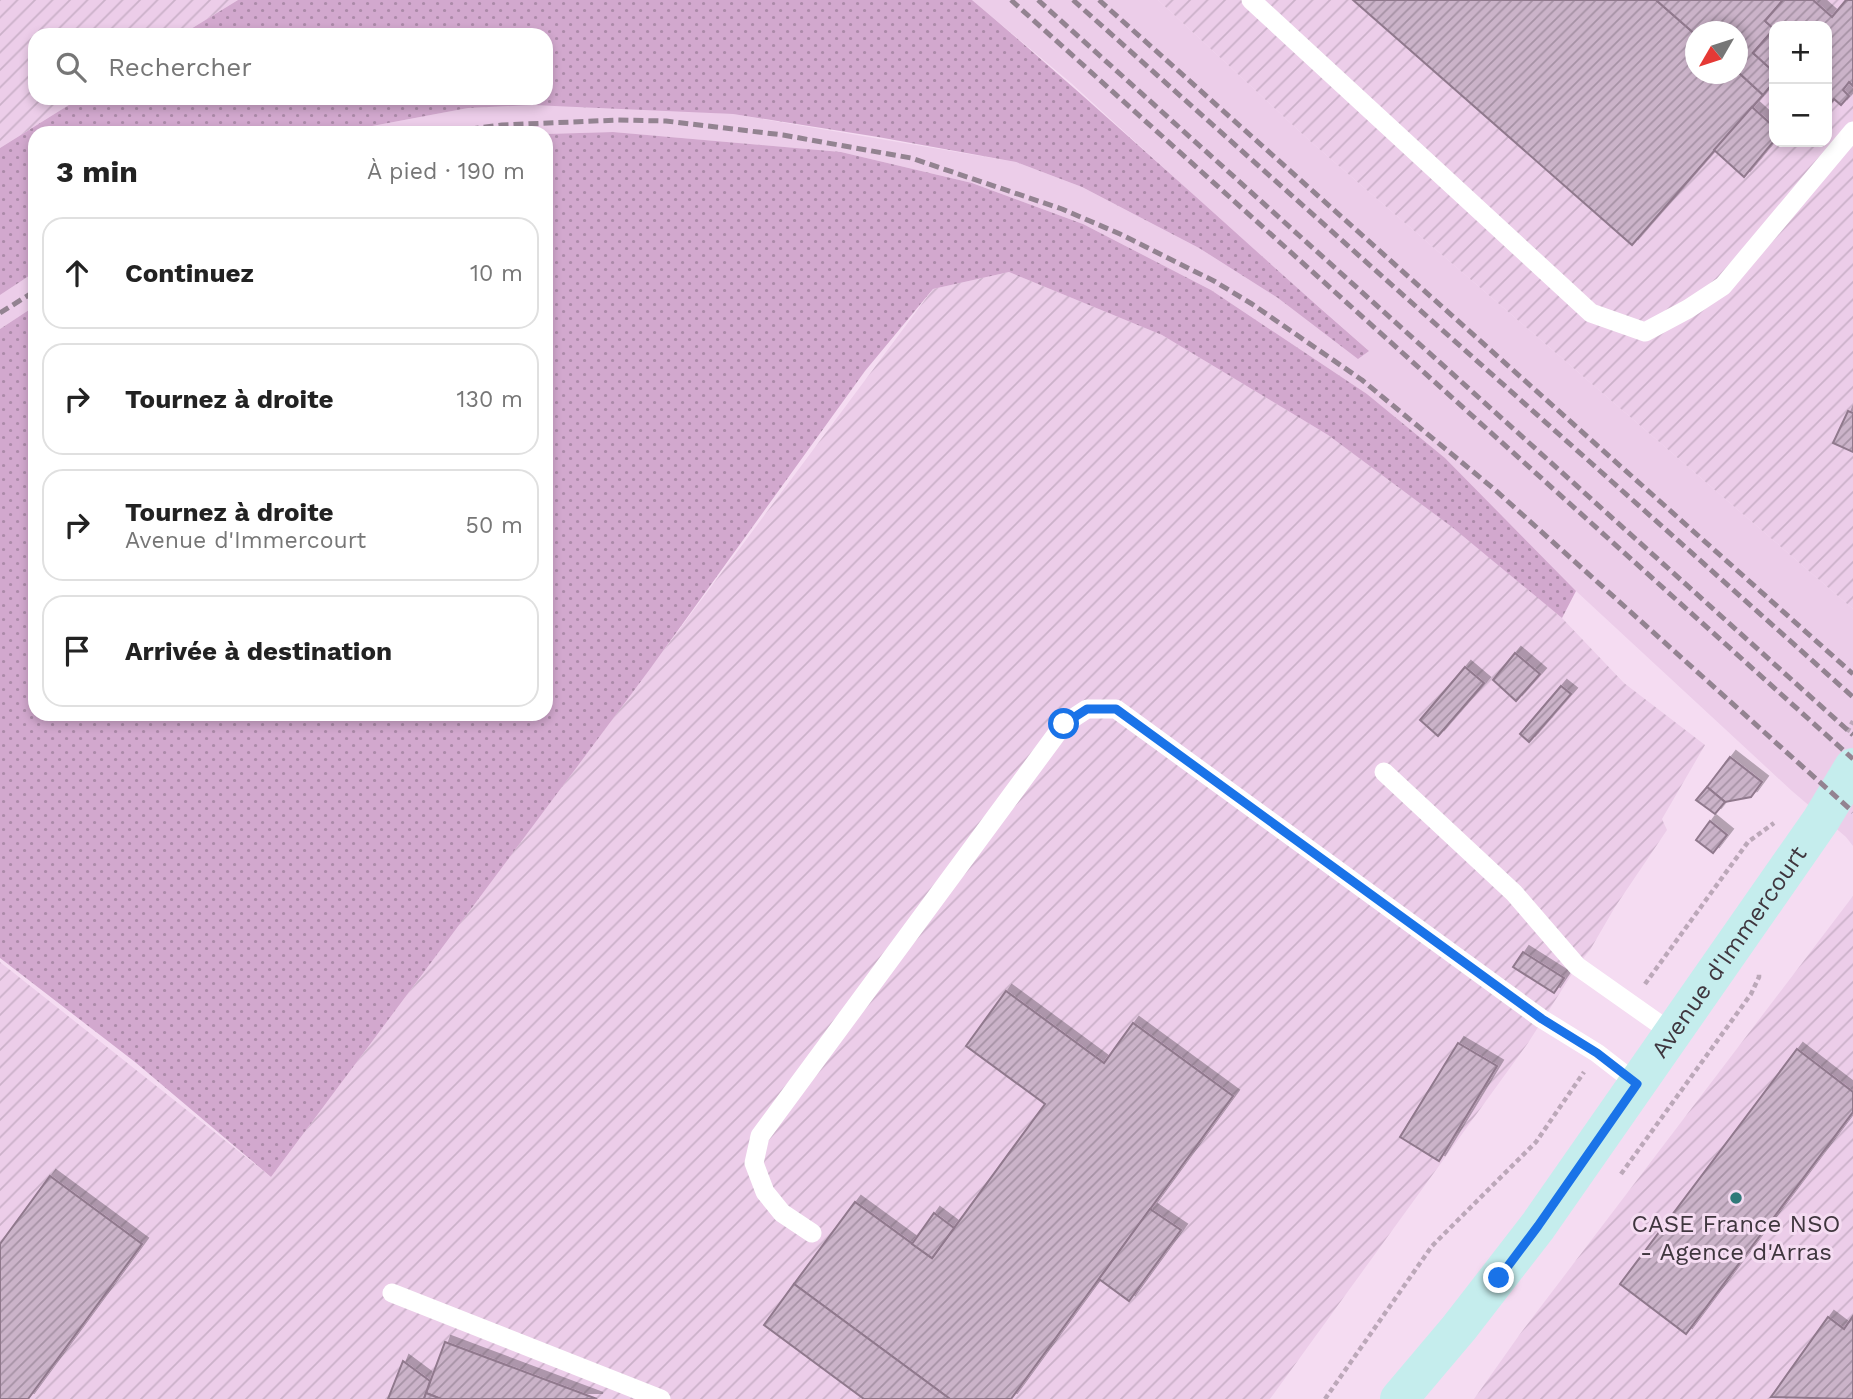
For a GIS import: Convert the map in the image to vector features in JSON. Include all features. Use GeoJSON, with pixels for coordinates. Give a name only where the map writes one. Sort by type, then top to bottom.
{"type":"FeatureCollection","features":[{"type":"Feature","properties":{"kind":"main road","name":"Avenue d'Immercourt"},"geometry":{"type":"LineString","coordinates":[[1399,1399],[1459,1328],[1538,1226],[1821,820],[1853,767]]}},
{"type":"Feature","properties":{"kind":"lane"},"geometry":{"type":"LineString","coordinates":[[1251,0],[1591,313],[1645,332],[1723,286],[1853,131]]}},
{"type":"Feature","properties":{"kind":"lane"},"geometry":{"type":"LineString","coordinates":[[812,1233],[782,1213],[765,1192],[754,1163],[760,1136],[1064,724],[1087,709],[1116,709],[1531,1011],[1597,1053],[1637,1084]]}},
{"type":"Feature","properties":{"kind":"lane"},"geometry":{"type":"LineString","coordinates":[[1384,772],[1514,893],[1577,966],[1672,1033]]}},
{"type":"Feature","properties":{"kind":"lane"},"geometry":{"type":"LineString","coordinates":[[392,1293],[661,1399]]}},
{"type":"Feature","properties":{"kind":"shaded area"},"geometry":{"type":"Polygon","coordinates":[[[0,0],[238,0],[192,28],[28,28],[28,105],[69,105],[35,126],[28,126],[28,130],[0,148],[0,0]]]}},
{"type":"Feature","properties":{"kind":"shaded area"},"geometry":{"type":"Polygon","coordinates":[[[238,0],[972,0],[1369,351],[1358,359],[1278,298],[1199,248],[1082,187],[1016,162],[733,114],[532,105],[553,105],[553,28],[192,28],[238,0]]]}},
{"type":"Feature","properties":{"kind":"shaded area"},"geometry":{"type":"Polygon","coordinates":[[[972,0],[1158,0],[1311,142],[1853,609],[1853,846],[1576,591],[1445,458],[1367,394],[1211,290],[1083,224],[972,183],[841,152],[613,132],[553,134],[553,126],[372,126],[468,108],[532,105],[611,107],[733,114],[1016,162],[1082,187],[1199,248],[1368,350],[1071,83],[972,0]]]}},
{"type":"Feature","properties":{"kind":"shaded area"},"geometry":{"type":"Polygon","coordinates":[[[1158,0],[1853,0],[1853,609],[1311,142],[1158,0]]]}},
{"type":"Feature","properties":{"kind":"shaded area"},"geometry":{"type":"Polygon","coordinates":[[[69,105],[532,105],[468,108],[372,126],[35,126],[69,105]]]}},
{"type":"Feature","properties":{"kind":"shaded area"},"geometry":{"type":"Polygon","coordinates":[[[28,130],[28,277],[0,295],[0,148],[28,130]]]}},
{"type":"Feature","properties":{"kind":"shaded area"},"geometry":{"type":"Polygon","coordinates":[[[613,132],[841,152],[972,183],[1083,224],[1211,290],[1367,394],[1445,458],[1576,591],[1562,618],[1452,527],[1328,435],[1162,335],[1009,272],[933,289],[865,371],[650,669],[271,1177],[135,1062],[0,958],[0,329],[28,311],[28,721],[553,721],[553,134],[613,132]]]}},
{"type":"Feature","properties":{"kind":"shaded area"},"geometry":{"type":"Polygon","coordinates":[[[1009,272],[1162,335],[1328,435],[1458,531],[1562,618],[1624,683],[1705,745],[1662,819],[1667,830],[1615,907],[1590,950],[1528,1043],[1270,1399],[0,1399],[0,962],[271,1177],[933,289],[1009,272]]]}},
{"type":"Feature","properties":{"kind":"shaded area"},"geometry":{"type":"Polygon","coordinates":[[[28,277],[28,311],[0,329],[0,295],[28,277]]]}},
{"type":"Feature","properties":{"kind":"shaded area"},"geometry":{"type":"Polygon","coordinates":[[[1853,896],[1853,1399],[1474,1399],[1520,1334],[1853,896]]]}},
{"type":"Feature","properties":{"kind":"building"},"geometry":{"type":"Polygon","coordinates":[[[1353,0],[1656,0],[1685,25],[1685,84],[1748,84],[1748,81],[1763,95],[1632,245],[1353,0]]]}},
{"type":"Feature","properties":{"kind":"building"},"geometry":{"type":"Polygon","coordinates":[[[1656,0],[1783,0],[1765,21],[1769,25],[1769,35],[1753,53],[1769,67],[1769,88],[1763,95],[1748,81],[1748,21],[1685,21],[1685,25],[1656,0]]]}},
{"type":"Feature","properties":{"kind":"building"},"geometry":{"type":"Polygon","coordinates":[[[1783,0],[1813,0],[1832,17],[1846,0],[1853,0],[1853,86],[1849,82],[1843,90],[1849,96],[1841,105],[1834,99],[1832,101],[1832,21],[1769,21],[1769,25],[1765,21],[1783,0]]]}},
{"type":"Feature","properties":{"kind":"building"},"geometry":{"type":"Polygon","coordinates":[[[1769,35],[1769,67],[1753,53],[1769,35]]]}},
{"type":"Feature","properties":{"kind":"building"},"geometry":{"type":"Polygon","coordinates":[[[1752,107],[1769,122],[1769,147],[1744,177],[1714,150],[1752,107]]]}},
{"type":"Feature","properties":{"kind":"building"},"geometry":{"type":"Polygon","coordinates":[[[1848,411],[1853,413],[1853,452],[1833,443],[1848,411]]]}},
{"type":"Feature","properties":{"kind":"building"},"geometry":{"type":"Polygon","coordinates":[[[1515,653],[1540,674],[1516,701],[1493,680],[1515,653]]]}},
{"type":"Feature","properties":{"kind":"building"},"geometry":{"type":"Polygon","coordinates":[[[1465,667],[1484,683],[1438,736],[1420,720],[1465,667]]]}},
{"type":"Feature","properties":{"kind":"building"},"geometry":{"type":"Polygon","coordinates":[[[1561,686],[1571,694],[1529,742],[1520,734],[1561,686]]]}},
{"type":"Feature","properties":{"kind":"building"},"geometry":{"type":"Polygon","coordinates":[[[1730,757],[1762,782],[1751,797],[1725,802],[1707,787],[1730,757]]]}},
{"type":"Feature","properties":{"kind":"building"},"geometry":{"type":"Polygon","coordinates":[[[1707,787],[1725,802],[1715,814],[1696,800],[1707,787]]]}},
{"type":"Feature","properties":{"kind":"building"},"geometry":{"type":"Polygon","coordinates":[[[1710,821],[1727,835],[1713,853],[1696,840],[1710,821]]]}},
{"type":"Feature","properties":{"kind":"building"},"geometry":{"type":"Polygon","coordinates":[[[1523,952],[1564,978],[1554,993],[1513,967],[1523,952]]]}},
{"type":"Feature","properties":{"kind":"building"},"geometry":{"type":"Polygon","coordinates":[[[1006,991],[1104,1063],[1133,1023],[1233,1096],[1011,1399],[950,1399],[794,1284],[855,1202],[932,1258],[1045,1104],[966,1046],[1006,991]]]}},
{"type":"Feature","properties":{"kind":"building"},"geometry":{"type":"Polygon","coordinates":[[[1458,1043],[1497,1066],[1439,1161],[1400,1137],[1458,1043]]]}},
{"type":"Feature","properties":{"kind":"building","name":"CASE France NSO - Agence d'Arras"},"geometry":{"type":"Polygon","coordinates":[[[1797,1049],[1853,1092],[1853,1112],[1686,1334],[1620,1284],[1797,1049]]]}},
{"type":"Feature","properties":{"kind":"building"},"geometry":{"type":"Polygon","coordinates":[[[50,1176],[142,1244],[28,1399],[0,1399],[0,1244],[50,1176]]]}},
{"type":"Feature","properties":{"kind":"building"},"geometry":{"type":"Polygon","coordinates":[[[1150,1209],[1181,1230],[1129,1301],[1099,1279],[1150,1209]]]}},
{"type":"Feature","properties":{"kind":"building"},"geometry":{"type":"Polygon","coordinates":[[[934,1213],[954,1228],[932,1258],[912,1244],[934,1213]]]}},
{"type":"Feature","properties":{"kind":"building"},"geometry":{"type":"Polygon","coordinates":[[[794,1284],[950,1399],[864,1399],[764,1325],[794,1284]]]}},
{"type":"Feature","properties":{"kind":"building"},"geometry":{"type":"Polygon","coordinates":[[[1853,1316],[1853,1399],[1771,1397],[1828,1317],[1844,1329],[1853,1316]]]}},
{"type":"Feature","properties":{"kind":"building"},"geometry":{"type":"Polygon","coordinates":[[[445,1342],[597,1399],[441,1399],[426,1393],[445,1342]]]}},
{"type":"Feature","properties":{"kind":"building"},"geometry":{"type":"Polygon","coordinates":[[[403,1361],[430,1381],[424,1399],[388,1399],[403,1361]]]}},
{"type":"Feature","properties":{"kind":"building"},"geometry":{"type":"Polygon","coordinates":[[[426,1393],[441,1399],[424,1399],[426,1393]]]}},
{"type":"Feature","properties":{"kind":"railway"},"geometry":{"type":"LineString","coordinates":[[1011,0],[1853,759]]}},
{"type":"Feature","properties":{"kind":"railway"},"geometry":{"type":"LineString","coordinates":[[1038,0],[1853,735]]}},
{"type":"Feature","properties":{"kind":"railway"},"geometry":{"type":"LineString","coordinates":[[1073,0],[1853,697]]}},
{"type":"Feature","properties":{"kind":"railway"},"geometry":{"type":"LineString","coordinates":[[1099,0],[1853,674]]}},
{"type":"Feature","properties":{"kind":"railway"},"geometry":{"type":"LineString","coordinates":[[494,126],[618,120],[666,121],[783,135],[911,158],[1062,209],[1120,234],[1214,281],[1362,380],[1494,489],[1853,812]]}},
{"type":"Feature","properties":{"kind":"railway"},"geometry":{"type":"LineString","coordinates":[[0,313],[28,295]]}},
{"type":"Feature","properties":{"kind":"place","name":"CASE France NSO - Agence d'Arras"},"geometry":{"type":"Point","coordinates":[1736,1198]}},
{"type":"Feature","properties":{"kind":"route"},"geometry":{"type":"LineString","coordinates":[[1064,724],[1087,709],[1116,709],[1542,1019],[1597,1053],[1637,1084],[1499,1278]]}}]}
